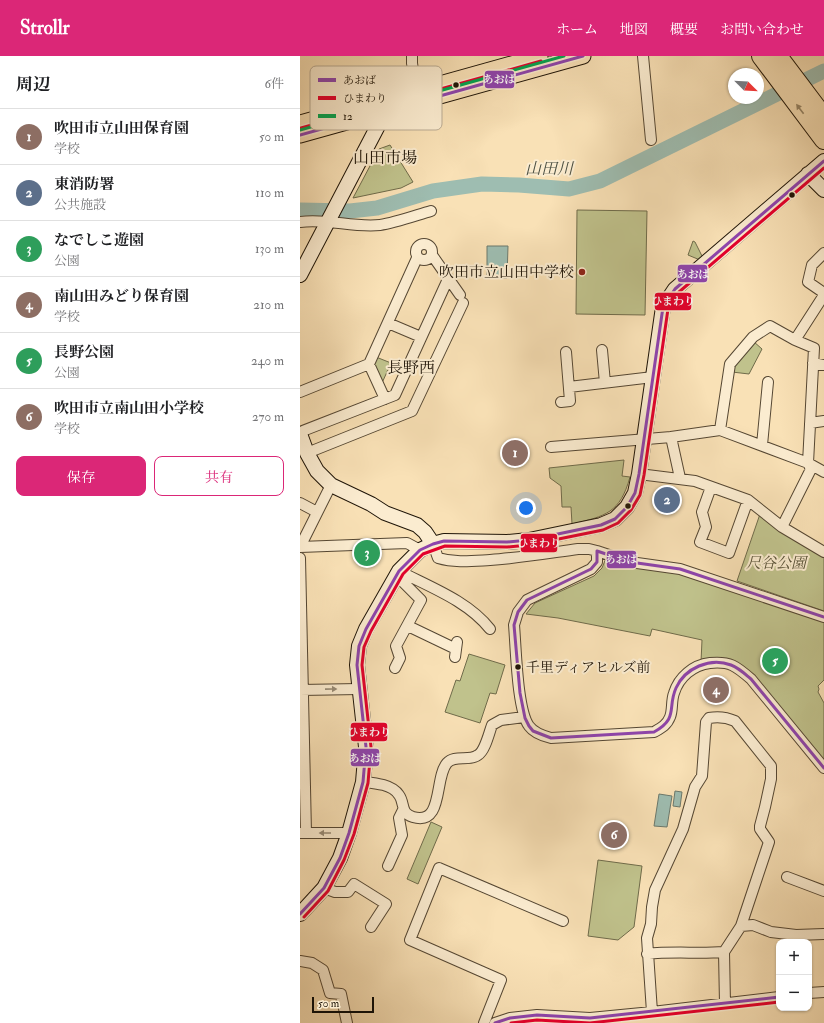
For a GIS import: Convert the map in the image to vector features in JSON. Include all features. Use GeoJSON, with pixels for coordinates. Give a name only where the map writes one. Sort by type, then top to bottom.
{"type":"FeatureCollection","features":[{"type":"Feature","properties":{"kind":"highway"},"geometry":{"type":"LineString","coordinates":[[761,56],[824,140]]}},
{"type":"Feature","properties":{"kind":"highway"},"geometry":{"type":"LineString","coordinates":[[778,56],[824,117]]}},
{"type":"Feature","properties":{"kind":"main road"},"geometry":{"type":"LineString","coordinates":[[442,84],[540,56]]}},
{"type":"Feature","properties":{"kind":"main road"},"geometry":{"type":"LineString","coordinates":[[442,91],[582,56]]}},
{"type":"Feature","properties":{"kind":"main road"},"geometry":{"type":"LineString","coordinates":[[300,124],[310,122]]}},
{"type":"Feature","properties":{"kind":"street"},"geometry":{"type":"LineString","coordinates":[[412,56],[412,66]]}},
{"type":"Feature","properties":{"kind":"street"},"geometry":{"type":"LineString","coordinates":[[643,56],[651,140]]}},
{"type":"Feature","properties":{"kind":"street"},"geometry":{"type":"LineString","coordinates":[[300,275],[340,202],[376,130]]}},
{"type":"Feature","properties":{"kind":"street"},"geometry":{"type":"LineString","coordinates":[[300,914],[324,888],[340,858],[349,833],[363,782],[366,747],[356,665],[359,646],[366,629],[398,574],[426,547],[444,541],[507,542],[530,540],[601,525],[615,519],[627,507],[635,493],[664,307],[675,289],[824,161]]}},
{"type":"Feature","properties":{"kind":"street"},"geometry":{"type":"LineString","coordinates":[[808,174],[824,190]]}},
{"type":"Feature","properties":{"kind":"street"},"geometry":{"type":"LineString","coordinates":[[300,222],[329,221],[347,225],[381,225],[431,211]]}},
{"type":"Feature","properties":{"kind":"street"},"geometry":{"type":"LineString","coordinates":[[300,392],[370,364],[417,258],[415,253],[416,247],[424,243],[431,247],[432,255],[462,299],[412,411],[307,453]]}},
{"type":"Feature","properties":{"kind":"street"},"geometry":{"type":"LineString","coordinates":[[795,340],[824,294],[808,282],[812,265],[824,253]]}},
{"type":"Feature","properties":{"kind":"street"},"geometry":{"type":"LineString","coordinates":[[417,258],[420,260],[425,260],[432,255]]}},
{"type":"Feature","properties":{"kind":"street"},"geometry":{"type":"LineString","coordinates":[[426,547],[425,532],[417,525],[385,513],[371,504],[331,485],[317,471],[307,453],[300,433],[395,394],[448,279]]}},
{"type":"Feature","properties":{"kind":"street"},"geometry":{"type":"LineString","coordinates":[[388,323],[421,337]]}},
{"type":"Feature","properties":{"kind":"street"},"geometry":{"type":"LineString","coordinates":[[720,430],[730,364],[753,337],[770,326],[795,340],[814,348],[808,463],[811,469],[782,527]]}},
{"type":"Feature","properties":{"kind":"street"},"geometry":{"type":"LineString","coordinates":[[602,350],[605,383]]}},
{"type":"Feature","properties":{"kind":"street"},"geometry":{"type":"LineString","coordinates":[[561,402],[570,401],[566,352]]}},
{"type":"Feature","properties":{"kind":"street"},"geometry":{"type":"LineString","coordinates":[[813,363],[824,365]]}},
{"type":"Feature","properties":{"kind":"street"},"geometry":{"type":"LineString","coordinates":[[370,364],[385,399]]}},
{"type":"Feature","properties":{"kind":"street"},"geometry":{"type":"LineString","coordinates":[[569,387],[653,377]]}},
{"type":"Feature","properties":{"kind":"street"},"geometry":{"type":"LineString","coordinates":[[762,445],[768,382]]}},
{"type":"Feature","properties":{"kind":"street"},"geometry":{"type":"LineString","coordinates":[[810,423],[824,421]]}},
{"type":"Feature","properties":{"kind":"street"},"geometry":{"type":"LineString","coordinates":[[550,447],[644,438],[671,437],[720,430],[808,463],[824,472]]}},
{"type":"Feature","properties":{"kind":"street"},"geometry":{"type":"LineString","coordinates":[[671,437],[680,478]]}},
{"type":"Feature","properties":{"kind":"street"},"geometry":{"type":"LineString","coordinates":[[639,474],[695,481],[748,500],[782,527],[824,552]]}},
{"type":"Feature","properties":{"kind":"street"},"geometry":{"type":"LineString","coordinates":[[331,485],[300,547],[407,543],[426,547],[438,558],[449,561],[510,558],[578,549],[589,549],[630,562],[680,569],[824,617]]}},
{"type":"Feature","properties":{"kind":"street"},"geometry":{"type":"LineString","coordinates":[[711,486],[702,512],[706,527],[700,542],[729,553],[748,500]]}},
{"type":"Feature","properties":{"kind":"street"},"geometry":{"type":"LineString","coordinates":[[300,503],[317,512]]}},
{"type":"Feature","properties":{"kind":"street"},"geometry":{"type":"LineString","coordinates":[[598,551],[597,562],[591,569],[527,600],[518,612],[514,625],[522,709],[524,717],[530,727],[539,734],[551,738],[654,732],[664,726],[670,718],[674,693],[680,681],[688,672],[696,666],[706,663],[720,662],[736,666],[751,679],[824,768]]}},
{"type":"Feature","properties":{"kind":"street"},"geometry":{"type":"LineString","coordinates":[[300,558],[303,833],[349,833]]}},
{"type":"Feature","properties":{"kind":"street"},"geometry":{"type":"LineString","coordinates":[[395,668],[400,658],[396,646],[421,600],[398,574]]}},
{"type":"Feature","properties":{"kind":"street"},"geometry":{"type":"LineString","coordinates":[[398,574],[455,600],[484,621],[490,629]]}},
{"type":"Feature","properties":{"kind":"street"},"geometry":{"type":"LineString","coordinates":[[408,626],[456,649]]}},
{"type":"Feature","properties":{"kind":"street"},"geometry":{"type":"LineString","coordinates":[[301,690],[359,689]]}},
{"type":"Feature","properties":{"kind":"street"},"geometry":{"type":"LineString","coordinates":[[363,782],[380,783],[390,788],[399,795],[403,810],[408,815],[423,818],[429,815],[435,808],[441,773],[448,762],[457,758],[471,759],[479,755],[484,747],[492,725],[501,720],[524,717]]}},
{"type":"Feature","properties":{"kind":"street"},"geometry":{"type":"LineString","coordinates":[[652,1012],[647,938],[652,924],[652,907],[655,890],[683,829],[695,787],[702,776],[706,722],[709,718],[716,717],[728,718],[735,721],[771,766],[771,779],[760,826],[760,830],[769,842],[741,926],[724,952],[725,1004]]}},
{"type":"Feature","properties":{"kind":"street"},"geometry":{"type":"LineString","coordinates":[[388,866],[402,835],[399,818],[403,810]]}},
{"type":"Feature","properties":{"kind":"street"},"geometry":{"type":"LineString","coordinates":[[484,1023],[501,980],[410,940],[439,868],[563,920]]}},
{"type":"Feature","properties":{"kind":"street"},"geometry":{"type":"LineString","coordinates":[[787,877],[801,879],[824,891]]}},
{"type":"Feature","properties":{"kind":"street"},"geometry":{"type":"LineString","coordinates":[[324,888],[335,892],[348,892],[354,884],[386,904],[371,927]]}},
{"type":"Feature","properties":{"kind":"street"},"geometry":{"type":"LineString","coordinates":[[741,926],[753,925],[771,932],[795,938],[824,934]]}},
{"type":"Feature","properties":{"kind":"street"},"geometry":{"type":"LineString","coordinates":[[647,954],[664,952],[724,952]]}},
{"type":"Feature","properties":{"kind":"street"},"geometry":{"type":"LineString","coordinates":[[300,961],[312,963],[323,970],[330,993],[341,994],[347,1023]]}},
{"type":"Feature","properties":{"kind":"street"},"geometry":{"type":"LineString","coordinates":[[812,993],[824,992]]}},
{"type":"Feature","properties":{"kind":"street"},"geometry":{"type":"LineString","coordinates":[[495,1023],[510,1018],[537,1015],[588,1020],[776,997]]}},
{"type":"Feature","properties":{"kind":"green space"},"geometry":{"type":"Polygon","coordinates":[[[390,145],[413,182],[401,188],[353,198],[379,149],[390,145]]]}},
{"type":"Feature","properties":{"kind":"green space"},"geometry":{"type":"Polygon","coordinates":[[[577,210],[647,211],[645,315],[576,314],[577,210]]]}},
{"type":"Feature","properties":{"kind":"green space"},"geometry":{"type":"Polygon","coordinates":[[[693,241],[695,242],[702,256],[700,260],[688,255],[693,241]]]}},
{"type":"Feature","properties":{"kind":"green space"},"geometry":{"type":"Polygon","coordinates":[[[753,341],[762,349],[749,374],[732,372],[731,367],[753,341]]]}},
{"type":"Feature","properties":{"kind":"green space"},"geometry":{"type":"Polygon","coordinates":[[[376,357],[391,363],[382,383],[374,364],[376,357]]]}},
{"type":"Feature","properties":{"kind":"green space"},"geometry":{"type":"Polygon","coordinates":[[[624,460],[622,476],[630,477],[622,498],[616,506],[603,515],[572,524],[571,507],[562,507],[561,486],[550,478],[549,468],[624,460]]]}},
{"type":"Feature","properties":{"kind":"green space","name":"尺谷公園"},"geometry":{"type":"Polygon","coordinates":[[[760,514],[824,555],[824,611],[737,581],[760,514]]]}},
{"type":"Feature","properties":{"kind":"green space"},"geometry":{"type":"Polygon","coordinates":[[[378,548],[378,557],[357,558],[356,549],[378,548]]]}},
{"type":"Feature","properties":{"kind":"green space"},"geometry":{"type":"Polygon","coordinates":[[[606,558],[678,572],[824,621],[824,680],[818,686],[818,692],[824,703],[824,763],[737,664],[701,662],[702,640],[652,629],[650,636],[558,618],[526,614],[535,603],[594,576],[602,568],[606,558]]]}},
{"type":"Feature","properties":{"kind":"green space"},"geometry":{"type":"Polygon","coordinates":[[[469,654],[505,665],[496,694],[490,693],[480,723],[445,712],[456,680],[460,681],[469,654]]]}},
{"type":"Feature","properties":{"kind":"green space"},"geometry":{"type":"Polygon","coordinates":[[[431,822],[442,827],[418,884],[407,879],[431,822]]]}},
{"type":"Feature","properties":{"kind":"green space"},"geometry":{"type":"Polygon","coordinates":[[[598,860],[642,866],[634,927],[618,940],[588,936],[598,860]]]}},
{"type":"Feature","properties":{"kind":"shaded area"},"geometry":{"type":"Polygon","coordinates":[[[487,246],[508,246],[507,278],[487,278],[487,246]]]}},
{"type":"Feature","properties":{"kind":"shaded area"},"geometry":{"type":"Polygon","coordinates":[[[675,791],[682,792],[680,807],[673,806],[675,791]]]}},
{"type":"Feature","properties":{"kind":"shaded area"},"geometry":{"type":"Polygon","coordinates":[[[659,794],[672,796],[667,827],[654,826],[659,794]]]}},
{"type":"Feature","properties":{"kind":"waterway","name":"山田川"},"geometry":{"type":"LineString","coordinates":[[300,210],[350,211],[377,208],[433,191],[482,184],[569,189],[600,181],[824,71]]}},
{"type":"Feature","properties":{"kind":"transit line","name":"12"},"geometry":{"type":"LineString","coordinates":[[442,90],[564,56]]}},
{"type":"Feature","properties":{"kind":"transit line","name":"あおば"},"geometry":{"type":"LineString","coordinates":[[442,95],[583,56]]}},
{"type":"Feature","properties":{"kind":"transit line","name":"ひまわり"},"geometry":{"type":"LineString","coordinates":[[442,89],[541,61]]}},
{"type":"Feature","properties":{"kind":"transit line","name":"ひまわり"},"geometry":{"type":"LineString","coordinates":[[301,128],[310,125]]}},
{"type":"Feature","properties":{"kind":"transit line","name":"12"},"geometry":{"type":"LineString","coordinates":[[300,130],[310,127]]}},
{"type":"Feature","properties":{"kind":"transit line","name":"あおば"},"geometry":{"type":"LineString","coordinates":[[300,135],[318,130]]}},
{"type":"Feature","properties":{"kind":"transit line","name":"あおば"},"geometry":{"type":"LineString","coordinates":[[300,914],[324,888],[340,858],[349,833],[363,782],[366,747],[357,665],[359,646],[366,629],[399,571],[420,550],[444,541],[507,542],[529,540],[601,525],[615,519],[627,507],[635,493],[663,307],[675,289],[824,161]]}},
{"type":"Feature","properties":{"kind":"transit line","name":"ひまわり"},"geometry":{"type":"LineString","coordinates":[[304,917],[328,891],[344,860],[354,834],[368,783],[371,747],[362,665],[364,647],[371,631],[403,574],[423,554],[445,546],[507,547],[529,545],[603,530],[618,523],[631,510],[640,495],[668,309],[679,292],[824,168]]}},
{"type":"Feature","properties":{"kind":"transit line","name":"あおば"},"geometry":{"type":"LineString","coordinates":[[824,617],[680,569],[630,562],[597,551],[597,562],[591,569],[527,600],[518,612],[514,625],[520,693],[525,718],[533,731],[551,738],[654,732],[662,727],[670,717],[673,695],[680,681],[685,675],[707,663],[723,663],[737,668],[751,679],[824,768]]}},
{"type":"Feature","properties":{"kind":"transit line","name":"あおば"},"geometry":{"type":"LineString","coordinates":[[495,1023],[510,1018],[537,1015],[590,1018],[776,997]]}},
{"type":"Feature","properties":{"kind":"transit line","name":"ひまわり"},"geometry":{"type":"LineString","coordinates":[[511,1023],[537,1020],[590,1023],[776,1002]]}},
{"type":"Feature","properties":{"kind":"place","name":"吹田市立山田中学校"},"geometry":{"type":"Point","coordinates":[582,272]}},
{"type":"Feature","properties":{"kind":"place","name":"吹田市立山田保育園"},"geometry":{"type":"Point","coordinates":[515,453]}},
{"type":"Feature","properties":{"kind":"place","name":"東消防署"},"geometry":{"type":"Point","coordinates":[667,500]}},
{"type":"Feature","properties":{"kind":"place","name":"なでしこ遊園"},"geometry":{"type":"Point","coordinates":[367,553]}},
{"type":"Feature","properties":{"kind":"place","name":"長野公園"},"geometry":{"type":"Point","coordinates":[775,661]}},
{"type":"Feature","properties":{"kind":"place","name":"千里ディアヒルズ前"},"geometry":{"type":"Point","coordinates":[518,667]}},
{"type":"Feature","properties":{"kind":"place","name":"南山田みどり保育園"},"geometry":{"type":"Point","coordinates":[716,690]}},
{"type":"Feature","properties":{"kind":"place","name":"吹田市立南山田小学校"},"geometry":{"type":"Point","coordinates":[614,835]}},
{"type":"Feature","properties":{"kind":"district","name":"山田市場"},"geometry":{"type":"Point","coordinates":[385,157]}},
{"type":"Feature","properties":{"kind":"district","name":"長野西"},"geometry":{"type":"Point","coordinates":[411,367]}}]}
